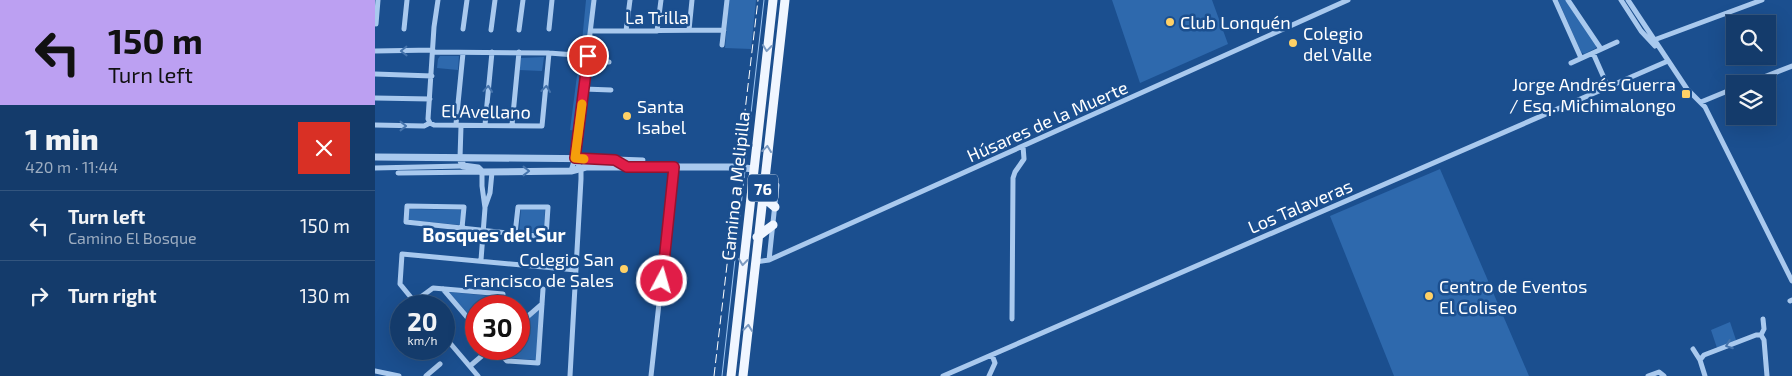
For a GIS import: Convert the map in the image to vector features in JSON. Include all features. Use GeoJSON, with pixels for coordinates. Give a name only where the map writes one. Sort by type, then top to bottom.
{"type":"FeatureCollection","features":[{"type":"Feature","properties":{"kind":"main road","name":"Camino a Melipilla"},"geometry":{"type":"LineString","coordinates":[[731,376],[747,168],[773,0]]}},
{"type":"Feature","properties":{"kind":"main road","name":"Camino a Melipilla"},"geometry":{"type":"LineString","coordinates":[[743,376],[757,237],[785,0]]}},
{"type":"Feature","properties":{"kind":"main road"},"geometry":{"type":"LineString","coordinates":[[762,196],[775,207]]}},
{"type":"Feature","properties":{"kind":"main road"},"geometry":{"type":"LineString","coordinates":[[757,237],[773,225]]}},
{"type":"Feature","properties":{"kind":"street"},"geometry":{"type":"LineString","coordinates":[[376,24],[378,0]]}},
{"type":"Feature","properties":{"kind":"street"},"geometry":{"type":"LineString","coordinates":[[404,29],[407,0]]}},
{"type":"Feature","properties":{"kind":"street"},"geometry":{"type":"LineString","coordinates":[[430,123],[428,119],[438,0]]}},
{"type":"Feature","properties":{"kind":"street"},"geometry":{"type":"LineString","coordinates":[[463,29],[467,0]]}},
{"type":"Feature","properties":{"kind":"street"},"geometry":{"type":"LineString","coordinates":[[491,30],[495,0]]}},
{"type":"Feature","properties":{"kind":"street"},"geometry":{"type":"LineString","coordinates":[[519,30],[523,0]]}},
{"type":"Feature","properties":{"kind":"street"},"geometry":{"type":"LineString","coordinates":[[549,29],[552,0]]}},
{"type":"Feature","properties":{"kind":"street"},"geometry":{"type":"LineString","coordinates":[[571,171],[575,158],[594,0]]}},
{"type":"Feature","properties":{"kind":"street"},"geometry":{"type":"LineString","coordinates":[[626,31],[630,0]]}},
{"type":"Feature","properties":{"kind":"street"},"geometry":{"type":"LineString","coordinates":[[657,31],[661,0]]}},
{"type":"Feature","properties":{"kind":"street"},"geometry":{"type":"LineString","coordinates":[[689,30],[692,0]]}},
{"type":"Feature","properties":{"kind":"street"},"geometry":{"type":"LineString","coordinates":[[722,45],[727,0]]}},
{"type":"Feature","properties":{"kind":"street","name":"Húsares de la Muerte"},"geometry":{"type":"LineString","coordinates":[[755,262],[769,260],[1348,0]]}},
{"type":"Feature","properties":{"kind":"street"},"geometry":{"type":"LineString","coordinates":[[1555,0],[1581,58]]}},
{"type":"Feature","properties":{"kind":"street"},"geometry":{"type":"LineString","coordinates":[[1568,0],[1601,49]]}},
{"type":"Feature","properties":{"kind":"street"},"geometry":{"type":"LineString","coordinates":[[1621,0],[1645,36],[1661,51]]}},
{"type":"Feature","properties":{"kind":"street"},"geometry":{"type":"LineString","coordinates":[[1628,0],[1690,94],[1701,102],[1792,281]]}},
{"type":"Feature","properties":{"kind":"street"},"geometry":{"type":"LineString","coordinates":[[1654,40],[1762,0]]}},
{"type":"Feature","properties":{"kind":"street","name":"La Trilla"},"geometry":{"type":"LineString","coordinates":[[591,31],[724,30]]}},
{"type":"Feature","properties":{"kind":"street"},"geometry":{"type":"LineString","coordinates":[[1571,63],[1617,42]]}},
{"type":"Feature","properties":{"kind":"street"},"geometry":{"type":"LineString","coordinates":[[375,51],[549,53],[609,62]]}},
{"type":"Feature","properties":{"kind":"street"},"geometry":{"type":"LineString","coordinates":[[485,125],[492,52]]}},
{"type":"Feature","properties":{"kind":"street"},"geometry":{"type":"LineString","coordinates":[[512,125],[519,52]]}},
{"type":"Feature","properties":{"kind":"street"},"geometry":{"type":"LineString","coordinates":[[463,53],[458,125],[460,158],[463,166]]}},
{"type":"Feature","properties":{"kind":"street","name":"El Avellano"},"geometry":{"type":"LineString","coordinates":[[375,125],[424,126],[430,123],[434,125],[542,126],[549,53]]}},
{"type":"Feature","properties":{"kind":"street"},"geometry":{"type":"LineString","coordinates":[[1593,53],[1608,87]]}},
{"type":"Feature","properties":{"kind":"street","name":"Los Talaveras"},"geometry":{"type":"LineString","coordinates":[[943,376],[1668,62]]}},
{"type":"Feature","properties":{"kind":"street"},"geometry":{"type":"LineString","coordinates":[[1769,75],[1792,66]]}},
{"type":"Feature","properties":{"kind":"street"},"geometry":{"type":"LineString","coordinates":[[375,74],[432,76]]}},
{"type":"Feature","properties":{"kind":"street"},"geometry":{"type":"LineString","coordinates":[[584,89],[611,90]]}},
{"type":"Feature","properties":{"kind":"street"},"geometry":{"type":"LineString","coordinates":[[1701,102],[1726,92]]}},
{"type":"Feature","properties":{"kind":"street"},"geometry":{"type":"LineString","coordinates":[[375,98],[430,100]]}},
{"type":"Feature","properties":{"kind":"street"},"geometry":{"type":"LineString","coordinates":[[1012,319],[1013,178],[1024,159],[1023,146]]}},
{"type":"Feature","properties":{"kind":"street"},"geometry":{"type":"LineString","coordinates":[[375,157],[643,160]]}},
{"type":"Feature","properties":{"kind":"street"},"geometry":{"type":"LineString","coordinates":[[570,376],[581,170],[575,158]]}},
{"type":"Feature","properties":{"kind":"street"},"geometry":{"type":"LineString","coordinates":[[615,160],[627,167]]}},
{"type":"Feature","properties":{"kind":"street"},"geometry":{"type":"LineString","coordinates":[[375,168],[463,166],[478,168],[482,172],[485,208],[481,260]]}},
{"type":"Feature","properties":{"kind":"street"},"geometry":{"type":"LineString","coordinates":[[398,173],[571,171],[581,170],[586,167],[747,168]]}},
{"type":"Feature","properties":{"kind":"street"},"geometry":{"type":"LineString","coordinates":[[651,376],[674,167]]}},
{"type":"Feature","properties":{"kind":"street"},"geometry":{"type":"LineString","coordinates":[[485,208],[490,193],[492,172]]}},
{"type":"Feature","properties":{"kind":"street"},"geometry":{"type":"LineString","coordinates":[[769,260],[777,185]]}},
{"type":"Feature","properties":{"kind":"street"},"geometry":{"type":"LineString","coordinates":[[462,228],[464,207],[407,206],[405,222],[462,228],[483,230],[515,234],[546,237],[547,207],[518,207],[515,234]]}},
{"type":"Feature","properties":{"kind":"street"},"geometry":{"type":"LineString","coordinates":[[409,295],[400,284],[402,254],[575,270]]}},
{"type":"Feature","properties":{"kind":"street"},"geometry":{"type":"LineString","coordinates":[[424,295],[431,288],[503,295]]}},
{"type":"Feature","properties":{"kind":"street"},"geometry":{"type":"LineString","coordinates":[[443,289],[465,312]]}},
{"type":"Feature","properties":{"kind":"street"},"geometry":{"type":"LineString","coordinates":[[506,360],[538,364],[543,289]]}},
{"type":"Feature","properties":{"kind":"street"},"geometry":{"type":"LineString","coordinates":[[530,314],[542,304]]}},
{"type":"Feature","properties":{"kind":"street"},"geometry":{"type":"LineString","coordinates":[[1761,335],[1764,329],[1763,319]]}},
{"type":"Feature","properties":{"kind":"street"},"geometry":{"type":"LineString","coordinates":[[1700,360],[1704,355],[1756,335],[1761,335]]}},
{"type":"Feature","properties":{"kind":"street"},"geometry":{"type":"LineString","coordinates":[[1760,376],[1767,375],[1765,341],[1761,335]]}},
{"type":"Feature","properties":{"kind":"street"},"geometry":{"type":"LineString","coordinates":[[455,349],[478,376]]}},
{"type":"Feature","properties":{"kind":"street"},"geometry":{"type":"LineString","coordinates":[[1693,349],[1700,360],[1705,376]]}},
{"type":"Feature","properties":{"kind":"street"},"geometry":{"type":"LineString","coordinates":[[989,376],[995,363],[992,355]]}},
{"type":"Feature","properties":{"kind":"street"},"geometry":{"type":"LineString","coordinates":[[470,366],[477,360]]}},
{"type":"Feature","properties":{"kind":"street"},"geometry":{"type":"LineString","coordinates":[[426,376],[440,364]]}},
{"type":"Feature","properties":{"kind":"street"},"geometry":{"type":"LineString","coordinates":[[375,371],[399,376]]}},
{"type":"Feature","properties":{"kind":"street"},"geometry":{"type":"LineString","coordinates":[[1648,376],[1659,372],[1664,376]]}},
{"type":"Feature","properties":{"kind":"shaded area"},"geometry":{"type":"Polygon","coordinates":[[[586,0],[592,0],[587,52],[581,52],[586,0]]]}},
{"type":"Feature","properties":{"kind":"shaded area"},"geometry":{"type":"Polygon","coordinates":[[[729,0],[756,0],[751,49],[725,48],[729,0]]]}},
{"type":"Feature","properties":{"kind":"shaded area","name":"Club Lonquén"},"geometry":{"type":"Polygon","coordinates":[[[1112,0],[1212,0],[1228,44],[1140,83],[1112,0]]]}},
{"type":"Feature","properties":{"kind":"shaded area"},"geometry":{"type":"Polygon","coordinates":[[[1558,0],[1566,0],[1596,44],[1596,48],[1584,54],[1581,52],[1558,0]]]}},
{"type":"Feature","properties":{"kind":"shaded area"},"geometry":{"type":"Polygon","coordinates":[[[440,56],[459,56],[458,70],[437,68],[440,56]]]}},
{"type":"Feature","properties":{"kind":"shaded area"},"geometry":{"type":"Polygon","coordinates":[[[544,57],[542,71],[519,70],[521,58],[544,57]]]}},
{"type":"Feature","properties":{"kind":"shaded area"},"geometry":{"type":"Polygon","coordinates":[[[579,60],[586,61],[577,131],[570,130],[579,60]]]}},
{"type":"Feature","properties":{"kind":"shaded area","name":"Centro de Eventos El Coliseo"},"geometry":{"type":"Polygon","coordinates":[[[1440,169],[1529,376],[1394,376],[1330,216],[1440,169]]]}},
{"type":"Feature","properties":{"kind":"shaded area"},"geometry":{"type":"Polygon","coordinates":[[[521,208],[545,209],[544,233],[519,232],[521,208]]]}},
{"type":"Feature","properties":{"kind":"shaded area"},"geometry":{"type":"Polygon","coordinates":[[[409,209],[462,210],[460,225],[408,220],[409,209]]]}},
{"type":"Feature","properties":{"kind":"shaded area"},"geometry":{"type":"Polygon","coordinates":[[[449,292],[481,295],[465,295],[465,311],[455,299],[455,295],[452,295],[449,292]]]}},
{"type":"Feature","properties":{"kind":"shaded area"},"geometry":{"type":"Polygon","coordinates":[[[540,309],[536,360],[530,360],[530,317],[540,309]]]}},
{"type":"Feature","properties":{"kind":"shaded area"},"geometry":{"type":"Polygon","coordinates":[[[1730,322],[1736,340],[1717,348],[1711,330],[1730,322]]]}},
{"type":"Feature","properties":{"kind":"waterway"},"geometry":{"type":"LineString","coordinates":[[745,166],[764,0]]}},
{"type":"Feature","properties":{"kind":"waterway"},"geometry":{"type":"LineString","coordinates":[[722,376],[745,170]]}},
{"type":"Feature","properties":{"kind":"railway"},"geometry":{"type":"LineString","coordinates":[[714,376],[758,0]]}},
{"type":"Feature","properties":{"kind":"slow traffic"},"geometry":{"type":"LineString","coordinates":[[582,104],[575,158],[584,159]]}},
{"type":"Feature","properties":{"kind":"place","name":"Club Lonquén"},"geometry":{"type":"Point","coordinates":[1170,22]}},
{"type":"Feature","properties":{"kind":"place","name":"Colegio del Valle"},"geometry":{"type":"Point","coordinates":[1293,43]}},
{"type":"Feature","properties":{"kind":"place","name":"Jorge Andrés Guerra / Esq. Michimalongo"},"geometry":{"type":"Point","coordinates":[1686,94]}},
{"type":"Feature","properties":{"kind":"place","name":"Santa Isabel"},"geometry":{"type":"Point","coordinates":[627,116]}},
{"type":"Feature","properties":{"kind":"place","name":"Colegio San Francisco de Sales"},"geometry":{"type":"Point","coordinates":[624,269]}},
{"type":"Feature","properties":{"kind":"place","name":"Centro de Eventos El Coliseo"},"geometry":{"type":"Point","coordinates":[1429,296]}},
{"type":"Feature","properties":{"kind":"district","name":"Bosques del Sur"},"geometry":{"type":"Point","coordinates":[494,234]}},
{"type":"Feature","properties":{"kind":"route"},"geometry":{"type":"LineString","coordinates":[[588,56],[575,158],[615,160],[627,167],[674,167],[662,281]]}}]}
